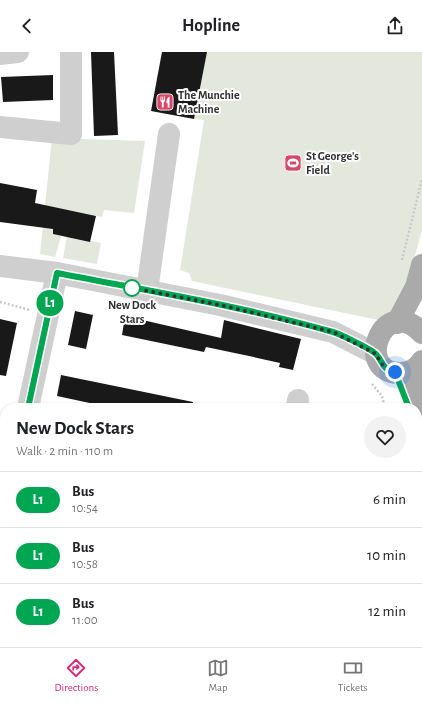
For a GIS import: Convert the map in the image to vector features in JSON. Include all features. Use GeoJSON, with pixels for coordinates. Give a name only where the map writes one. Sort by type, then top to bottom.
{"type":"FeatureCollection","features":[{"type":"Feature","properties":{"kind":"main road"},"geometry":{"type":"LineString","coordinates":[[412,264],[416,287],[420,331]]}},
{"type":"Feature","properties":{"kind":"main road"},"geometry":{"type":"LineString","coordinates":[[416,287],[375,346],[379,362],[385,368],[395,372],[407,372],[419,364]]}},
{"type":"Feature","properties":{"kind":"main road"},"geometry":{"type":"LineString","coordinates":[[389,327],[410,324],[420,331]]}},
{"type":"Feature","properties":{"kind":"main road"},"geometry":{"type":"LineString","coordinates":[[415,403],[419,364]]}},
{"type":"Feature","properties":{"kind":"main road"},"geometry":{"type":"LineString","coordinates":[[395,372],[407,403]]}},
{"type":"Feature","properties":{"kind":"street"},"geometry":{"type":"LineString","coordinates":[[0,54],[18,52]]}},
{"type":"Feature","properties":{"kind":"street"},"geometry":{"type":"LineString","coordinates":[[0,127],[71,134],[71,52]]}},
{"type":"Feature","properties":{"kind":"street"},"geometry":{"type":"LineString","coordinates":[[147,291],[169,134]]}},
{"type":"Feature","properties":{"kind":"street"},"geometry":{"type":"LineString","coordinates":[[0,266],[57,273],[220,305],[337,334],[376,354]]}},
{"type":"Feature","properties":{"kind":"street"},"geometry":{"type":"LineString","coordinates":[[29,403],[57,273]]}},
{"type":"Feature","properties":{"kind":"street"},"geometry":{"type":"LineString","coordinates":[[337,334],[389,327]]}},
{"type":"Feature","properties":{"kind":"path"},"geometry":{"type":"LineString","coordinates":[[412,264],[422,179]]}},
{"type":"Feature","properties":{"kind":"path"},"geometry":{"type":"LineString","coordinates":[[0,302],[34,311]]}},
{"type":"Feature","properties":{"kind":"shaded area","name":"St George's Field"},"geometry":{"type":"Polygon","coordinates":[[[207,52],[422,52],[422,230],[406,289],[387,319],[378,320],[192,281],[189,273],[180,270],[204,120],[194,119],[207,52]]]}},
{"type":"Feature","properties":{"kind":"shaded area"},"geometry":{"type":"Polygon","coordinates":[[[52,138],[145,141],[134,213],[104,210],[102,217],[58,208],[53,234],[61,236],[55,257],[40,254],[52,138]]]}},
{"type":"Feature","properties":{"kind":"shaded area"},"geometry":{"type":"Polygon","coordinates":[[[67,235],[101,243],[97,264],[63,258],[67,235]]]}},
{"type":"Feature","properties":{"kind":"building"},"geometry":{"type":"Polygon","coordinates":[[[91,52],[114,52],[118,135],[94,136],[91,52]]]}},
{"type":"Feature","properties":{"kind":"building"},"geometry":{"type":"Polygon","coordinates":[[[162,52],[207,52],[194,119],[151,111],[162,52]]]}},
{"type":"Feature","properties":{"kind":"building"},"geometry":{"type":"Polygon","coordinates":[[[53,75],[53,100],[3,102],[1,77],[53,75]]]}},
{"type":"Feature","properties":{"kind":"building"},"geometry":{"type":"Polygon","coordinates":[[[0,183],[37,190],[35,203],[96,216],[90,242],[53,234],[53,229],[0,222],[0,183]]]}},
{"type":"Feature","properties":{"kind":"building"},"geometry":{"type":"Polygon","coordinates":[[[75,311],[93,315],[86,349],[68,345],[75,311]]]}},
{"type":"Feature","properties":{"kind":"building"},"geometry":{"type":"Polygon","coordinates":[[[125,316],[221,338],[224,320],[301,339],[293,370],[279,367],[280,363],[206,347],[204,352],[122,335],[125,316]]]}},
{"type":"Feature","properties":{"kind":"building"},"geometry":{"type":"Polygon","coordinates":[[[0,319],[17,323],[6,376],[0,375],[0,319]]]}},
{"type":"Feature","properties":{"kind":"building"},"geometry":{"type":"Polygon","coordinates":[[[61,375],[193,402],[90,403],[57,396],[61,375]]]}},
{"type":"Feature","properties":{"kind":"bus line","name":"L1"},"geometry":{"type":"LineString","coordinates":[[29,403],[57,273],[220,305],[333,332],[376,354],[379,362],[385,368],[395,372],[407,403]]}},
{"type":"Feature","properties":{"kind":"place","name":"The Munchie Machine"},"geometry":{"type":"Point","coordinates":[165,102]}},
{"type":"Feature","properties":{"kind":"place","name":"St George's Field"},"geometry":{"type":"Point","coordinates":[293,163]}},
{"type":"Feature","properties":{"kind":"place","name":"New Dock Stars"},"geometry":{"type":"Point","coordinates":[132,288]}},
{"type":"Feature","properties":{"kind":"route"},"geometry":{"type":"LineString","coordinates":[[132,288],[220,305],[333,332],[376,354],[379,362],[385,368],[395,372]]}}]}
